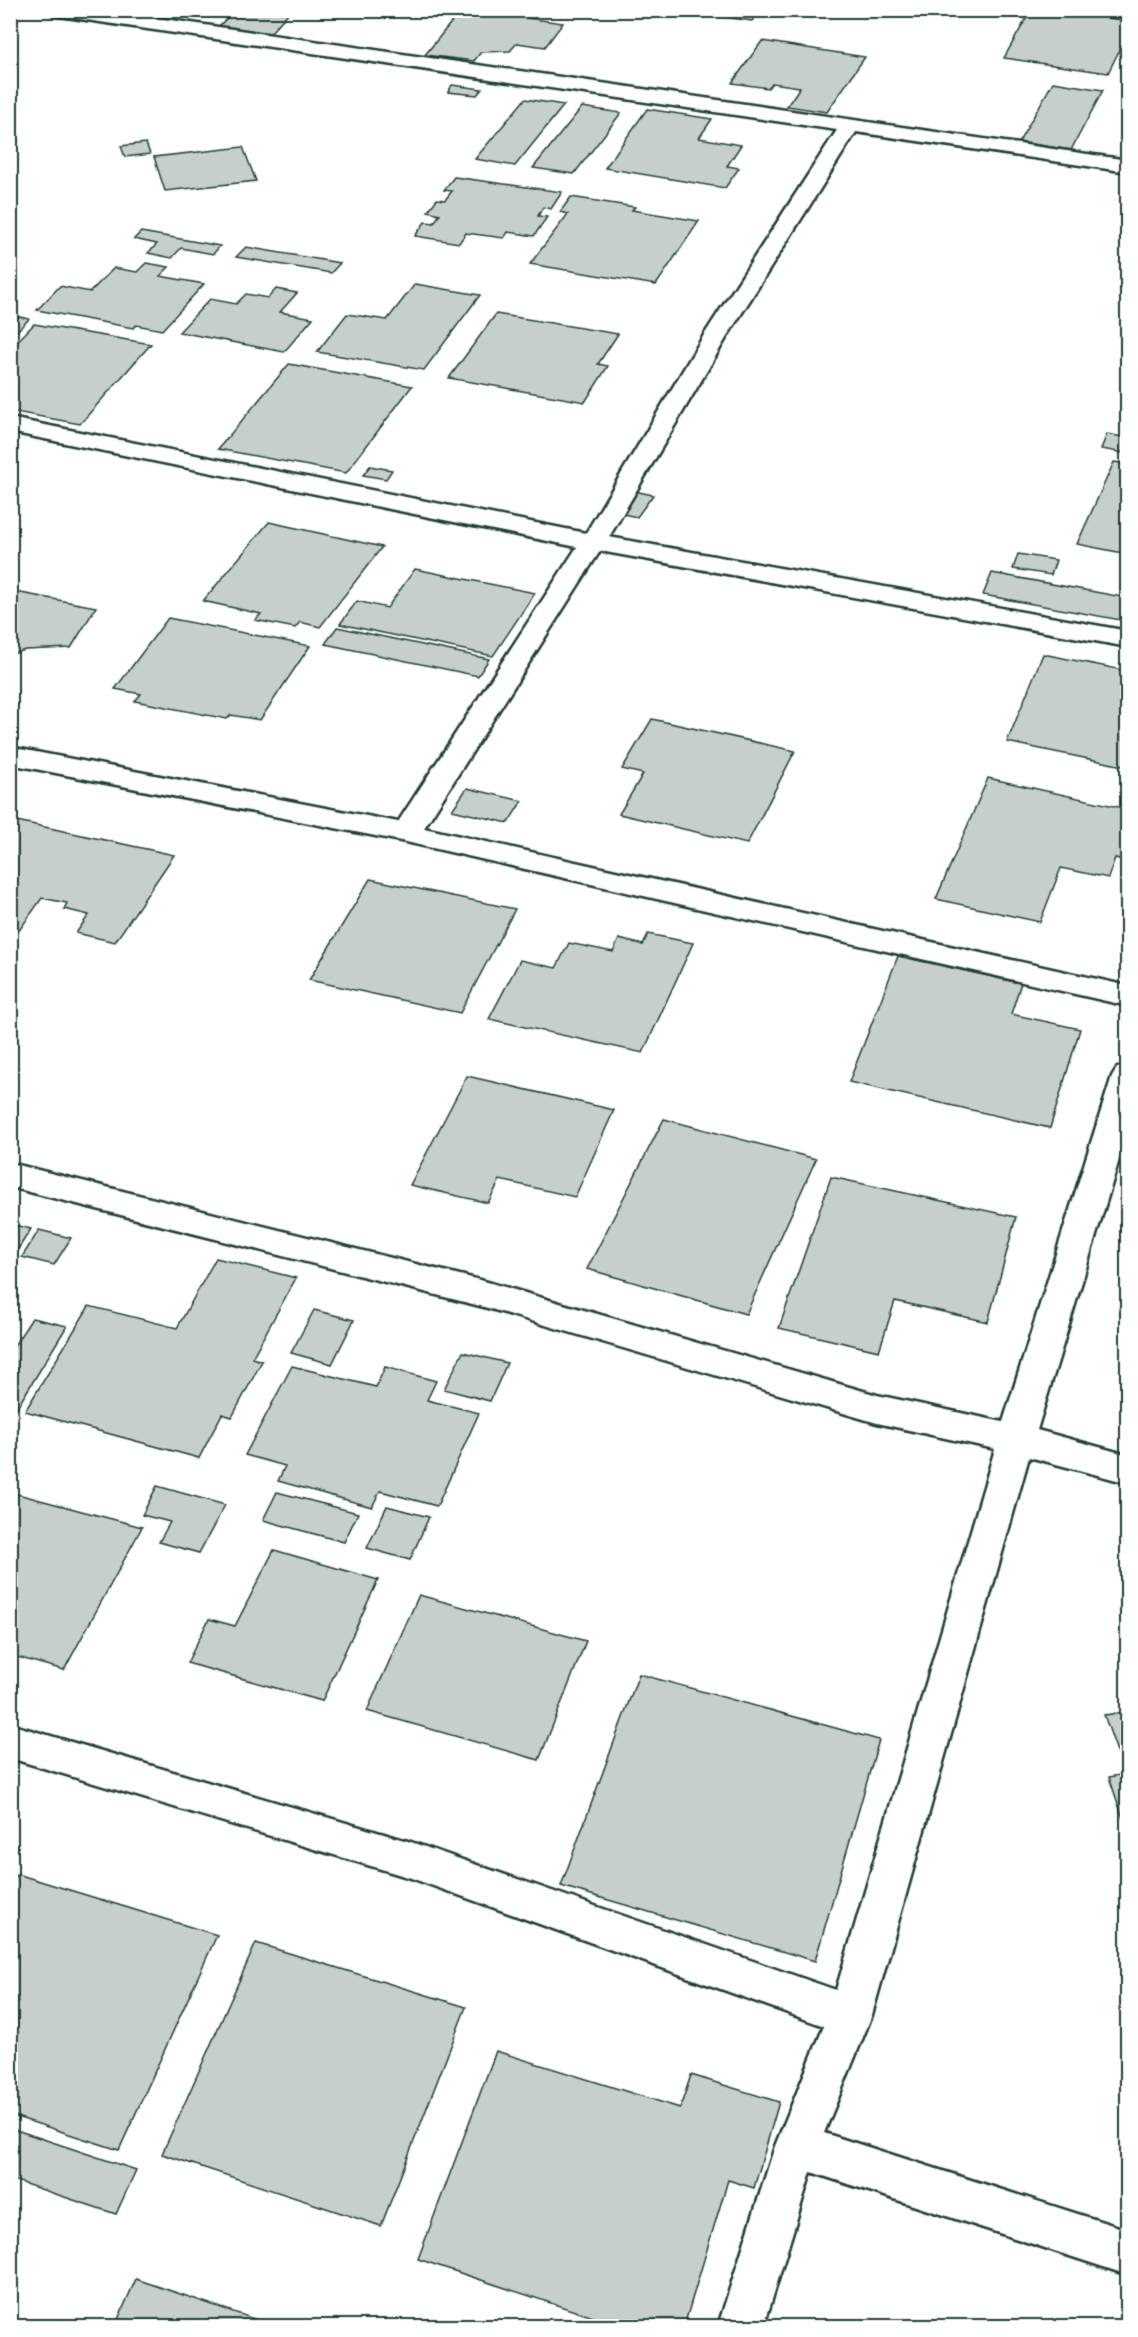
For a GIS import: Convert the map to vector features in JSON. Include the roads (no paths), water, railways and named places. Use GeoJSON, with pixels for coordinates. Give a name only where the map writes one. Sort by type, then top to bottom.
{"type":"FeatureCollection","features":[{"type":"Feature","properties":{"kind":"street"},"geometry":{"type":"LineString","coordinates":[[58,10],[1128,166]]}},
{"type":"Feature","properties":{"kind":"street"},"geometry":{"type":"LineString","coordinates":[[406,833],[593,542],[716,335],[850,125]]}},
{"type":"Feature","properties":{"kind":"street"},"geometry":{"type":"LineString","coordinates":[[10,425],[593,542],[1128,639]]}},
{"type":"Feature","properties":{"kind":"street"},"geometry":{"type":"LineString","coordinates":[[10,755],[406,833],[1128,996]]}},
{"type":"Feature","properties":{"kind":"street"},"geometry":{"type":"LineString","coordinates":[[741,2326],[797,2146],[850,2015],[1016,1439],[1128,1076]]}},
{"type":"Feature","properties":{"kind":"street"},"geometry":{"type":"LineString","coordinates":[[10,1175],[484,1294],[876,1409],[1016,1439],[1128,1469]]}},
{"type":"Feature","properties":{"kind":"street"},"geometry":{"type":"LineString","coordinates":[[10,1742],[411,1860],[850,2015]]}},
{"type":"Feature","properties":{"kind":"street"},"geometry":{"type":"LineString","coordinates":[[797,2146],[1128,2253]]}}]}
